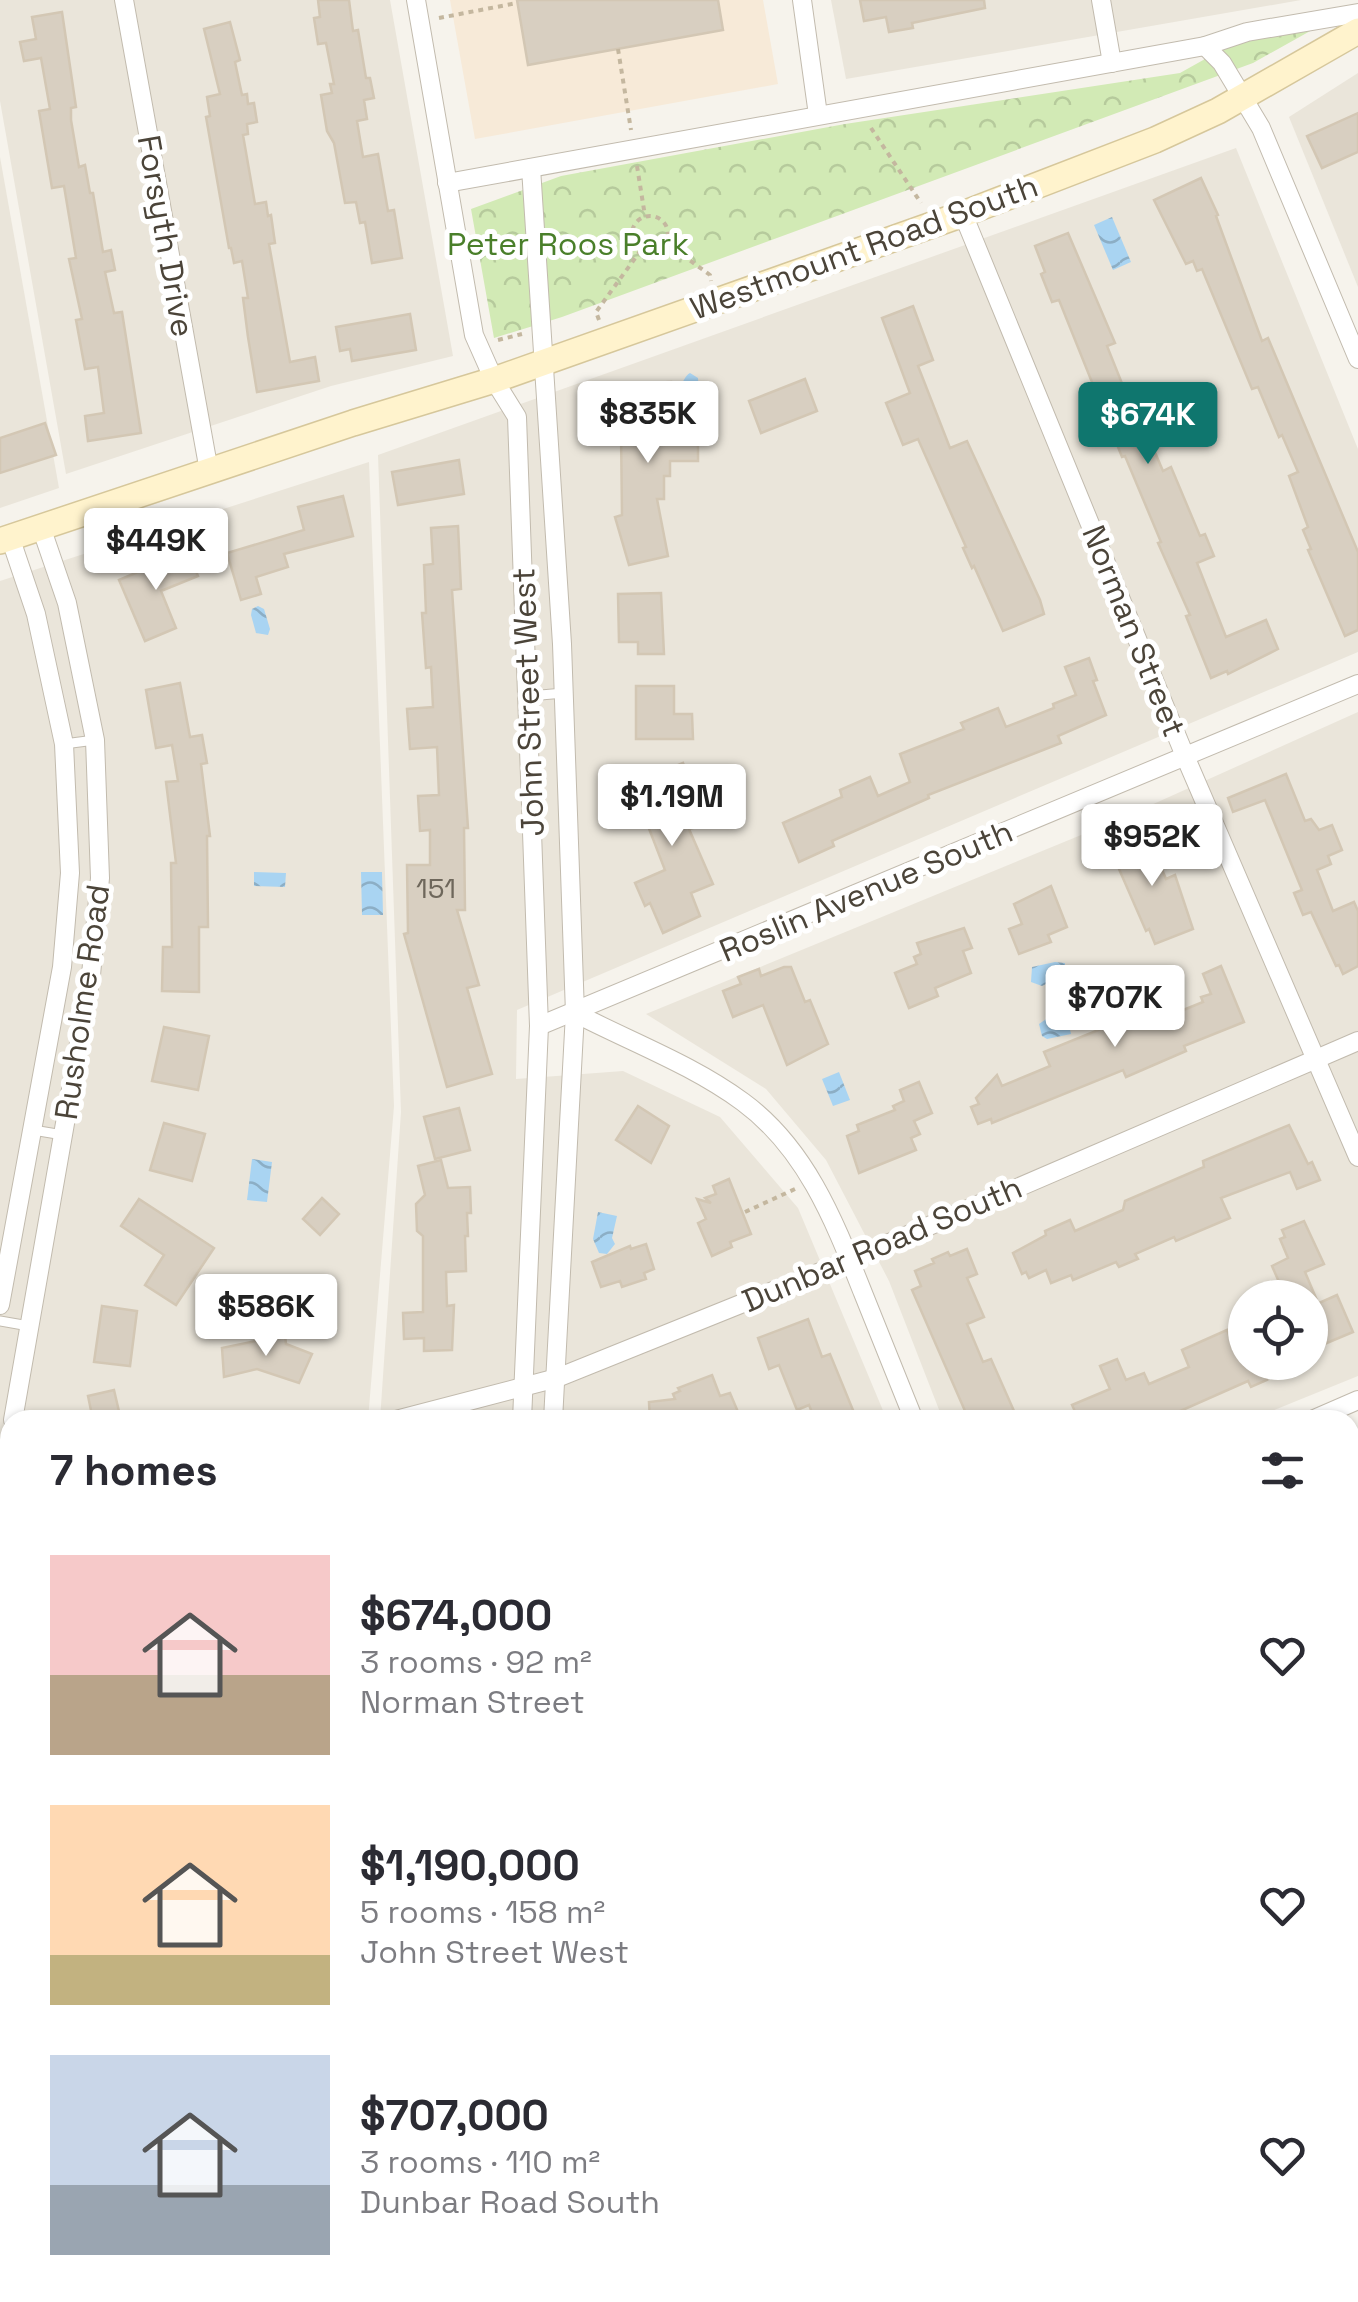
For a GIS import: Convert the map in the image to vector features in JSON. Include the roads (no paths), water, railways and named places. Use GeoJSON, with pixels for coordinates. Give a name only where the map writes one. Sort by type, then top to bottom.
{"type":"FeatureCollection","features":[{"type":"Feature","properties":{"kind":"main road","name":"Westmount Road South"},"geometry":{"type":"LineString","coordinates":[[5,539],[494,380],[963,214],[1156,140],[1244,99],[1358,31]]}},
{"type":"Feature","properties":{"kind":"street","name":"Forsyth Drive"},"geometry":{"type":"LineString","coordinates":[[124,0],[209,471]]}},
{"type":"Feature","properties":{"kind":"street","name":"John Street West"},"geometry":{"type":"LineString","coordinates":[[416,0],[474,335],[516,417],[539,1026],[523,1410]]}},
{"type":"Feature","properties":{"kind":"street"},"geometry":{"type":"LineString","coordinates":[[802,0],[818,114]]}},
{"type":"Feature","properties":{"kind":"street"},"geometry":{"type":"LineString","coordinates":[[1101,0],[1112,63]]}},
{"type":"Feature","properties":{"kind":"street"},"geometry":{"type":"LineString","coordinates":[[447,183],[1205,46],[1247,32],[1358,13]]}},
{"type":"Feature","properties":{"kind":"street"},"geometry":{"type":"LineString","coordinates":[[1205,46],[1222,63],[1261,128],[1358,359]]}},
{"type":"Feature","properties":{"kind":"street","name":"John Street West"},"geometry":{"type":"LineString","coordinates":[[532,168],[564,693],[576,1012],[555,1410]]}},
{"type":"Feature","properties":{"kind":"street","name":"Norman Street"},"geometry":{"type":"LineString","coordinates":[[963,214],[1186,756],[1358,1157]]}},
{"type":"Feature","properties":{"kind":"street","name":"Rusholme Road"},"geometry":{"type":"LineString","coordinates":[[15,1410],[95,939],[100,878],[95,740],[67,603],[41,527]]}},
{"type":"Feature","properties":{"kind":"street","name":"Rusholme Road"},"geometry":{"type":"LineString","coordinates":[[0,1305],[66,937],[70,873],[64,744],[36,614],[5,539]]}},
{"type":"Feature","properties":{"kind":"street","name":"Roslin Avenue South"},"geometry":{"type":"LineString","coordinates":[[539,1026],[1358,684]]}},
{"type":"Feature","properties":{"kind":"street"},"geometry":{"type":"LineString","coordinates":[[576,1012],[706,1078],[746,1104],[774,1131],[813,1181],[850,1260],[910,1410]]}},
{"type":"Feature","properties":{"kind":"street","name":"Dunbar Road South"},"geometry":{"type":"LineString","coordinates":[[434,1410],[557,1378],[850,1260],[1358,1040]]}},
{"type":"Feature","properties":{"kind":"street"},"geometry":{"type":"LineString","coordinates":[[1335,1410],[1358,1400]]}},
{"type":"Feature","properties":{"kind":"lane"},"geometry":{"type":"LineString","coordinates":[[529,696],[564,693]]}},
{"type":"Feature","properties":{"kind":"lane"},"geometry":{"type":"LineString","coordinates":[[64,744],[95,740]]}},
{"type":"Feature","properties":{"kind":"lane"},"geometry":{"type":"LineString","coordinates":[[66,937],[95,939]]}},
{"type":"Feature","properties":{"kind":"lane"},"geometry":{"type":"LineString","coordinates":[[34,1130],[63,1135]]}},
{"type":"Feature","properties":{"kind":"lane"},"geometry":{"type":"LineString","coordinates":[[0,1321],[29,1326]]}},
{"type":"Feature","properties":{"kind":"water"},"geometry":{"type":"Polygon","coordinates":[[[1112,217],[1131,262],[1113,270],[1094,225],[1112,217]]]}},
{"type":"Feature","properties":{"kind":"water"},"geometry":{"type":"Polygon","coordinates":[[[690,373],[698,378],[699,393],[690,406],[684,406],[681,388],[690,373]]]}},
{"type":"Feature","properties":{"kind":"water"},"geometry":{"type":"Polygon","coordinates":[[[258,606],[264,609],[268,635],[256,633],[251,615],[258,606]]]}},
{"type":"Feature","properties":{"kind":"water"},"geometry":{"type":"Polygon","coordinates":[[[254,872],[286,873],[285,887],[254,886],[254,872]]]}},
{"type":"Feature","properties":{"kind":"water"},"geometry":{"type":"Polygon","coordinates":[[[361,872],[382,872],[383,915],[362,915],[361,872]]]}},
{"type":"Feature","properties":{"kind":"water"},"geometry":{"type":"Polygon","coordinates":[[[1065,963],[1064,975],[1042,986],[1031,982],[1032,967],[1065,963]]]}},
{"type":"Feature","properties":{"kind":"water"},"geometry":{"type":"Polygon","coordinates":[[[1049,1017],[1069,1025],[1071,1034],[1047,1039],[1042,1036],[1039,1024],[1049,1017]]]}},
{"type":"Feature","properties":{"kind":"water"},"geometry":{"type":"Polygon","coordinates":[[[839,1072],[850,1100],[833,1106],[822,1079],[839,1072]]]}},
{"type":"Feature","properties":{"kind":"water"},"geometry":{"type":"Polygon","coordinates":[[[252,1159],[272,1162],[267,1202],[247,1200],[252,1159]]]}},
{"type":"Feature","properties":{"kind":"water"},"geometry":{"type":"Polygon","coordinates":[[[598,1212],[617,1216],[612,1238],[615,1244],[607,1254],[599,1253],[593,1239],[598,1212]]]}},
{"type":"Feature","properties":{"kind":"park label","name":"Peter Roos Park"},"geometry":{"type":"Point","coordinates":[568,244]}}]}
